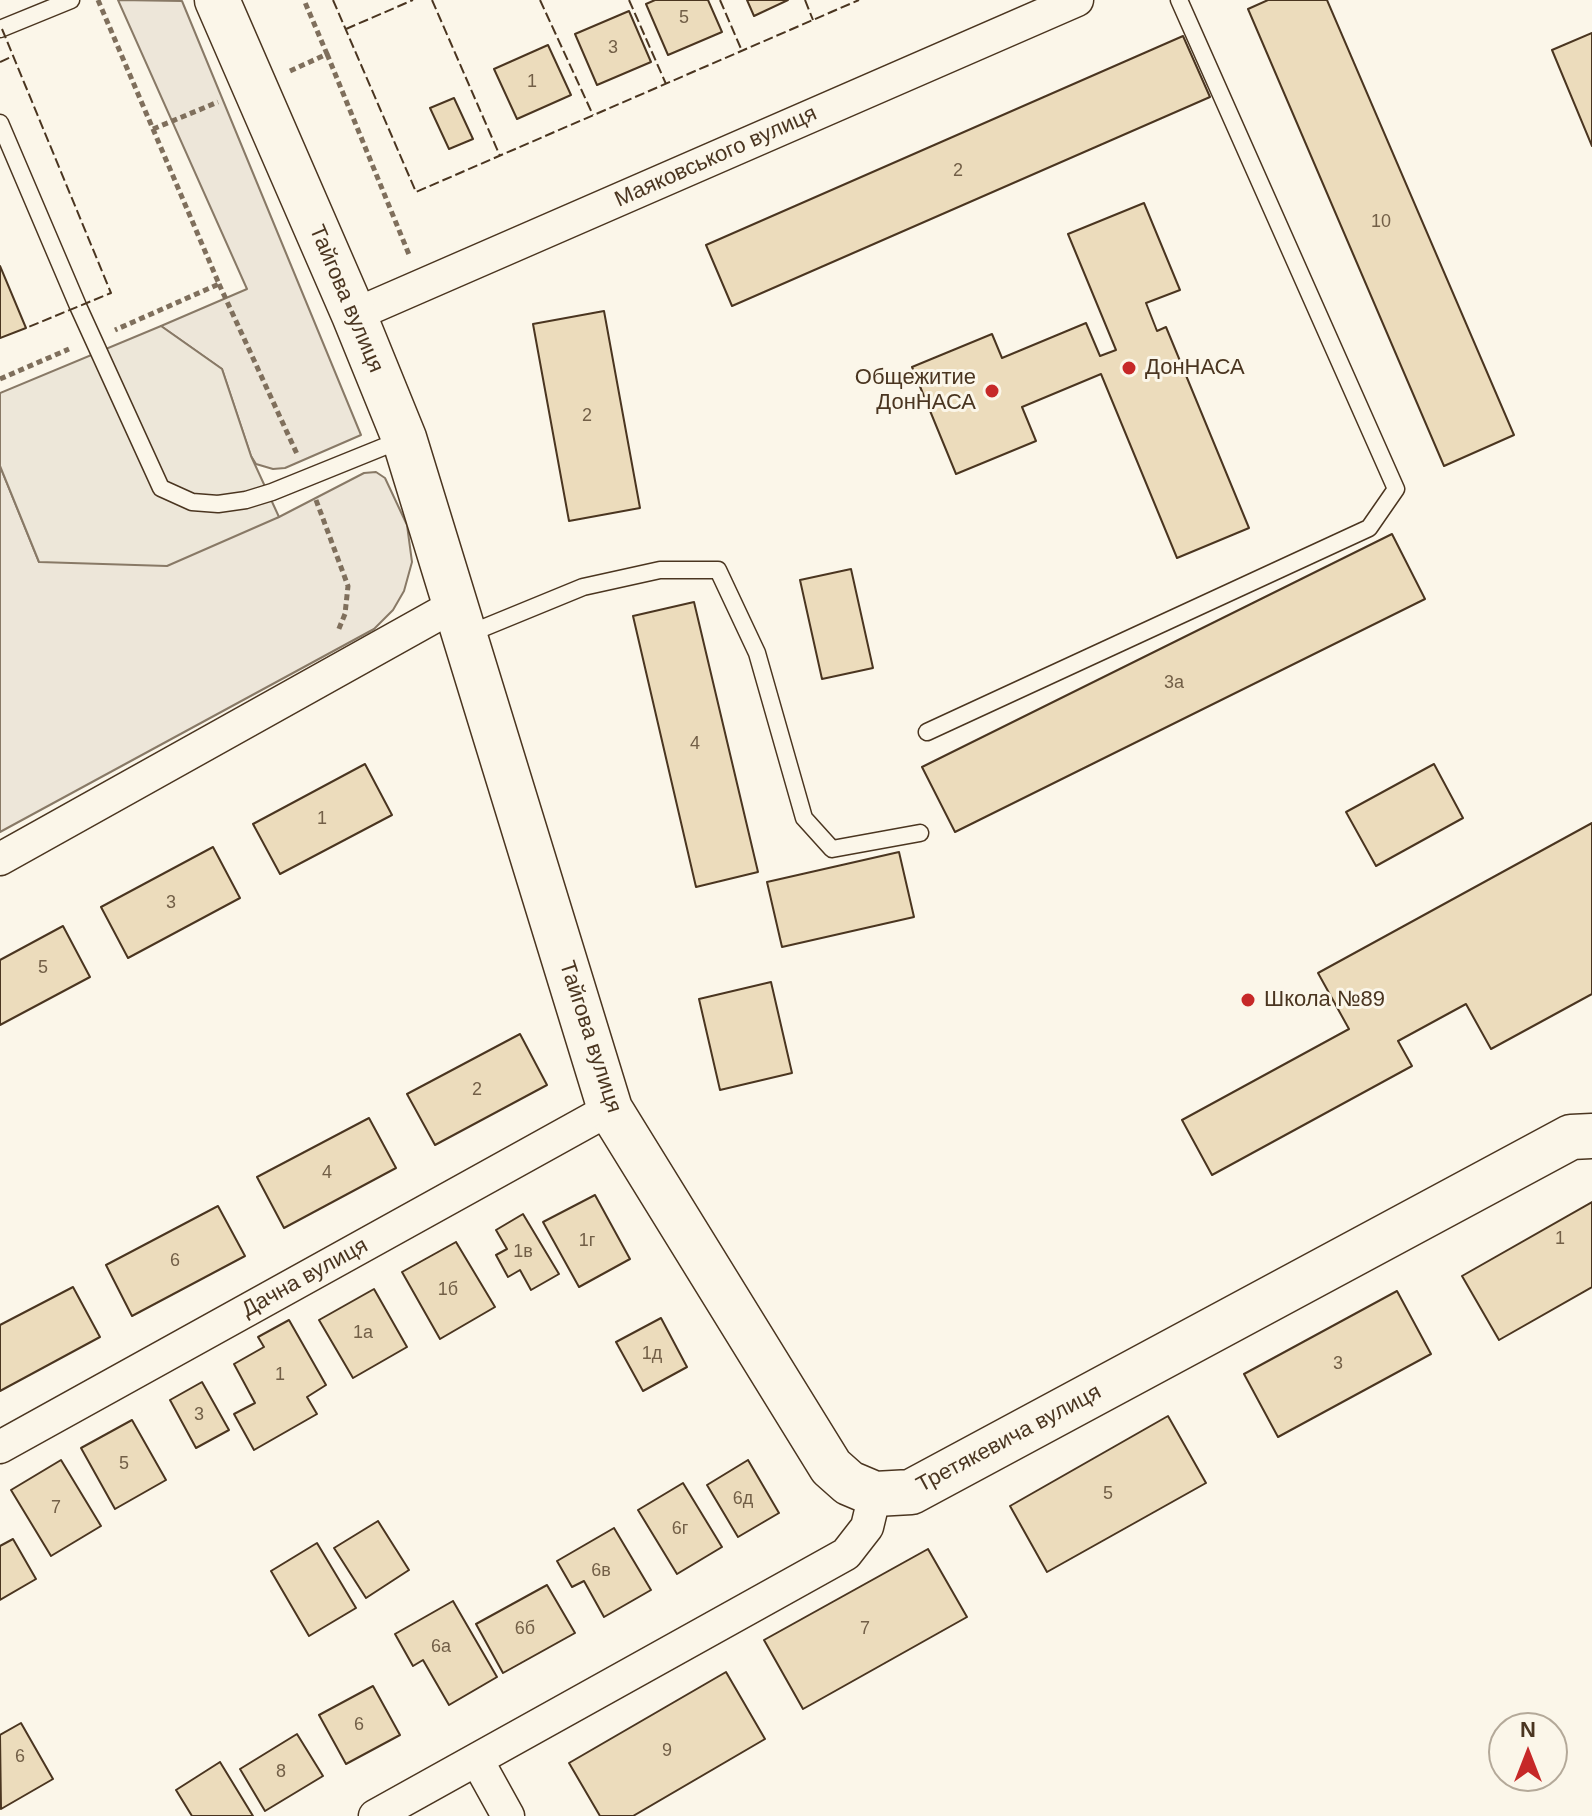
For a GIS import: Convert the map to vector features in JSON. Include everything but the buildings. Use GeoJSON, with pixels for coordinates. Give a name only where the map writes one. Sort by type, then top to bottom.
{"type":"FeatureCollection","features":[{"type":"Feature","properties":{"kind":"street","name":"Тайгова вулиця"},"geometry":{"type":"LineString","coordinates":[[217,0],[404,438],[610,1109],[831,1467],[849,1483],[875,1494]]}},
{"type":"Feature","properties":{"kind":"street","name":"Маяковського вулиця"},"geometry":{"type":"LineString","coordinates":[[354,315],[1077,0]]}},
{"type":"Feature","properties":{"kind":"street"},"geometry":{"type":"LineString","coordinates":[[0,859],[460,621]]}},
{"type":"Feature","properties":{"kind":"street","name":"Дачна вулиця"},"geometry":{"type":"LineString","coordinates":[[0,1447],[610,1109]]}},
{"type":"Feature","properties":{"kind":"street","name":"Третякевича вулиця"},"geometry":{"type":"LineString","coordinates":[[875,1494],[911,1492],[933,1482],[1571,1137],[1592,1136]]}},
{"type":"Feature","properties":{"kind":"street"},"geometry":{"type":"LineString","coordinates":[[375,1816],[846,1554],[867,1527],[875,1494]]}},
{"type":"Feature","properties":{"kind":"street"},"geometry":{"type":"LineString","coordinates":[[477,1760],[508,1816]]}},
{"type":"Feature","properties":{"kind":"lane"},"geometry":{"type":"LineString","coordinates":[[0,29],[71,0]]}},
{"type":"Feature","properties":{"kind":"lane"},"geometry":{"type":"LineString","coordinates":[[927,732],[1369,528],[1396,489],[1179,0]]}},
{"type":"Feature","properties":{"kind":"lane"},"geometry":{"type":"LineString","coordinates":[[0,123],[161,488],[192,502],[218,504],[246,500],[404,438]]}},
{"type":"Feature","properties":{"kind":"lane"},"geometry":{"type":"LineString","coordinates":[[460,621],[583,587],[660,570],[718,570],[757,653],[804,818],[832,849],[920,833]]}},
{"type":"Feature","properties":{"kind":"path"},"geometry":{"type":"LineString","coordinates":[[98,0],[219,284],[308,478],[348,586],[345,614],[337,633],[328,640]]}},
{"type":"Feature","properties":{"kind":"path"},"geometry":{"type":"LineString","coordinates":[[327,54],[421,286]]}},
{"type":"Feature","properties":{"kind":"path"},"geometry":{"type":"LineString","coordinates":[[0,379],[219,284]]}},
{"type":"Feature","properties":{"kind":"shaded area"},"geometry":{"type":"Polygon","coordinates":[[[118,0],[182,1],[361,435],[285,468],[273,469],[256,464],[222,369],[161,326],[247,289],[118,0]]]}},
{"type":"Feature","properties":{"kind":"shaded area"},"geometry":{"type":"Polygon","coordinates":[[[161,326],[222,369],[251,456],[279,517],[167,566],[39,562],[0,466],[0,393],[161,326]]]}},
{"type":"Feature","properties":{"kind":"shaded area"},"geometry":{"type":"Polygon","coordinates":[[[0,466],[39,562],[279,517],[364,473],[376,472],[385,478],[407,525],[412,562],[404,591],[393,610],[374,629],[0,832],[0,466]]]}},
{"type":"Feature","properties":{"kind":"fence"},"geometry":{"type":"LineString","coordinates":[[333,0],[416,192],[859,0]]}},
{"type":"Feature","properties":{"kind":"fence"},"geometry":{"type":"LineString","coordinates":[[346,29],[413,0]]}},
{"type":"Feature","properties":{"kind":"fence"},"geometry":{"type":"LineString","coordinates":[[432,0],[500,156]]}},
{"type":"Feature","properties":{"kind":"fence"},"geometry":{"type":"LineString","coordinates":[[540,0],[593,115]]}},
{"type":"Feature","properties":{"kind":"fence"},"geometry":{"type":"LineString","coordinates":[[629,0],[666,84]]}},
{"type":"Feature","properties":{"kind":"fence"},"geometry":{"type":"LineString","coordinates":[[720,0],[742,51]]}},
{"type":"Feature","properties":{"kind":"fence"},"geometry":{"type":"LineString","coordinates":[[805,0],[813,20]]}},
{"type":"Feature","properties":{"kind":"fence"},"geometry":{"type":"LineString","coordinates":[[2,29],[111,293],[26,328]]}},
{"type":"Feature","properties":{"kind":"fence"},"geometry":{"type":"LineString","coordinates":[[0,62],[13,56]]}},
{"type":"Feature","properties":{"kind":"place","name":"ДонНАСА"},"geometry":{"type":"Point","coordinates":[1129,368]}},
{"type":"Feature","properties":{"kind":"place","name":"Общежитие ДонНАСА"},"geometry":{"type":"Point","coordinates":[992,391]}},
{"type":"Feature","properties":{"kind":"place","name":"Школа №89"},"geometry":{"type":"Point","coordinates":[1248,1000]}}]}
